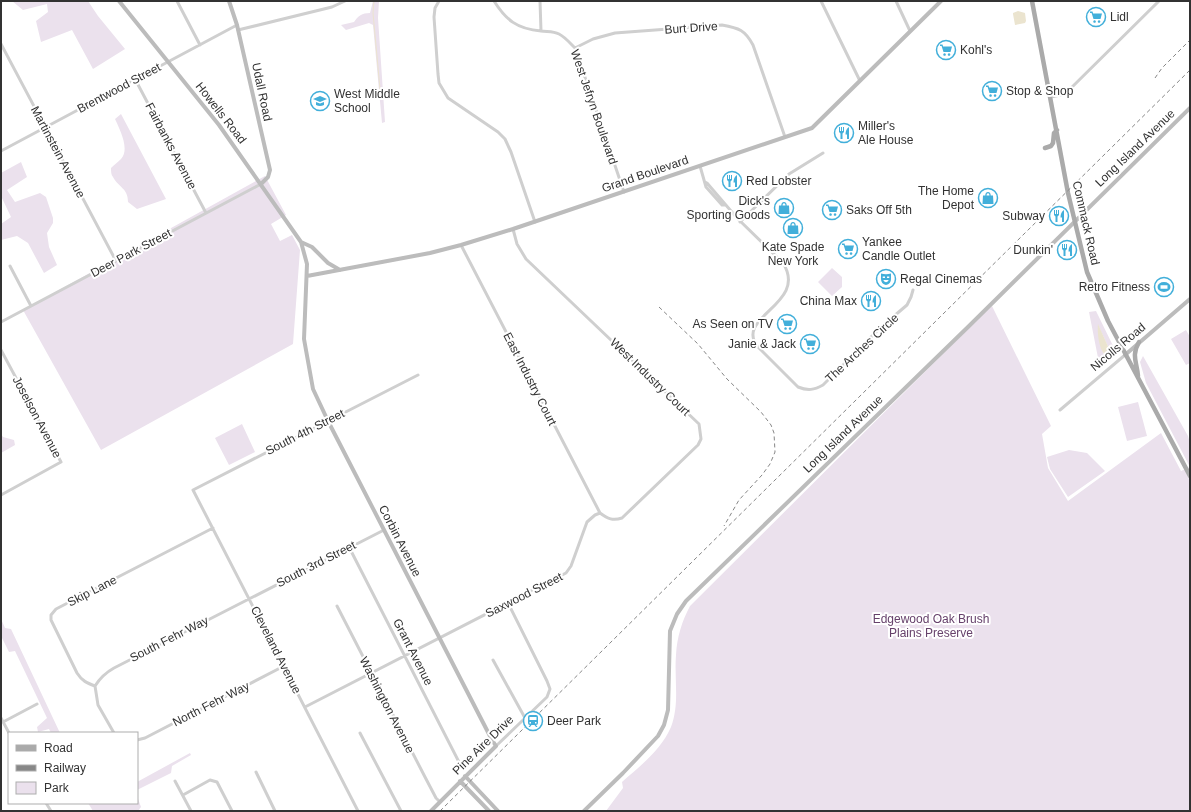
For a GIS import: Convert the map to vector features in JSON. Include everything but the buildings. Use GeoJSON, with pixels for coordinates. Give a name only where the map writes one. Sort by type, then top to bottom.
{"type":"FeatureCollection","features":[{"type":"Feature","properties":{"kind":"main road","name":"Commack Road"},"geometry":{"type":"LineString","coordinates":[[1032,1],[1068,193],[1082,254],[1092,287],[1125,355],[1190,476]]}},
{"type":"Feature","properties":{"kind":"main road"},"geometry":{"type":"LineString","coordinates":[[1045,148],[1051,146],[1053,143],[1054,133],[1057,130]]}},
{"type":"Feature","properties":{"kind":"main road"},"geometry":{"type":"LineString","coordinates":[[1138,378],[1134,359],[1140,342]]}},
{"type":"Feature","properties":{"kind":"street","name":"Howells Road"},"geometry":{"type":"LineString","coordinates":[[119,1],[218,125],[301,242]]}},
{"type":"Feature","properties":{"kind":"street"},"geometry":{"type":"LineString","coordinates":[[177,1],[200,45]]}},
{"type":"Feature","properties":{"kind":"street","name":"Udall Road"},"geometry":{"type":"LineString","coordinates":[[228,1],[238,28],[270,170],[268,177],[261,184]]}},
{"type":"Feature","properties":{"kind":"street","name":"Brentwood Street"},"geometry":{"type":"LineString","coordinates":[[1,151],[200,45],[238,28],[332,7],[345,1]]}},
{"type":"Feature","properties":{"kind":"street"},"geometry":{"type":"LineString","coordinates":[[439,1],[435,8],[434,17],[439,83],[448,98],[498,132],[505,139],[534,222]]}},
{"type":"Feature","properties":{"kind":"street","name":"West Jefryn Boulevard"},"geometry":{"type":"LineString","coordinates":[[494,1],[504,16],[517,26],[559,34],[575,48],[624,192]]}},
{"type":"Feature","properties":{"kind":"street"},"geometry":{"type":"LineString","coordinates":[[540,1],[541,31]]}},
{"type":"Feature","properties":{"kind":"street"},"geometry":{"type":"LineString","coordinates":[[821,1],[860,82]]}},
{"type":"Feature","properties":{"kind":"street"},"geometry":{"type":"LineString","coordinates":[[896,1],[910,31]]}},
{"type":"Feature","properties":{"kind":"street","name":"Grand Boulevard"},"geometry":{"type":"LineString","coordinates":[[307,276],[430,253],[461,245],[624,192],[812,128],[941,1]]}},
{"type":"Feature","properties":{"kind":"street"},"geometry":{"type":"LineString","coordinates":[[1050,97],[1065,94],[1159,1]]}},
{"type":"Feature","properties":{"kind":"street","name":"Burt Drive"},"geometry":{"type":"LineString","coordinates":[[575,48],[592,39],[615,33],[722,25],[742,30],[748,36],[753,45],[785,137]]}},
{"type":"Feature","properties":{"kind":"street","name":"Martinstein Avenue"},"geometry":{"type":"LineString","coordinates":[[1,44],[116,261]]}},
{"type":"Feature","properties":{"kind":"street","name":"Fairbanks Avenue"},"geometry":{"type":"LineString","coordinates":[[135,79],[206,213]]}},
{"type":"Feature","properties":{"kind":"street","name":"Long Island Avenue"},"geometry":{"type":"LineString","coordinates":[[584,811],[658,736],[664,725],[668,710],[670,631],[676,614],[686,601],[1190,108]]}},
{"type":"Feature","properties":{"kind":"street"},"geometry":{"type":"LineString","coordinates":[[700,166],[705,185],[708,190],[722,204],[725,205],[740,222],[789,174],[823,153]]}},
{"type":"Feature","properties":{"kind":"street","name":"Deer Park Street"},"geometry":{"type":"LineString","coordinates":[[1,322],[261,184]]}},
{"type":"Feature","properties":{"kind":"street","name":"The Arches Circle"},"geometry":{"type":"LineString","coordinates":[[740,222],[783,263],[789,277],[787,290],[784,296],[755,326],[753,336],[755,343],[798,387],[804,390],[811,390],[823,385],[880,328],[907,305],[912,297],[913,290]]}},
{"type":"Feature","properties":{"kind":"street","name":"West Industry Court"},"geometry":{"type":"LineString","coordinates":[[513,229],[517,244],[526,259],[699,424],[701,439],[698,446],[628,513],[622,518],[615,520],[607,518],[600,513]]}},
{"type":"Feature","properties":{"kind":"street"},"geometry":{"type":"LineString","coordinates":[[301,242],[312,247],[328,263],[341,270]]}},
{"type":"Feature","properties":{"kind":"street","name":"Corbin Avenue"},"geometry":{"type":"LineString","coordinates":[[301,242],[306,257],[307,276],[304,339],[313,389],[439,638],[496,746]]}},
{"type":"Feature","properties":{"kind":"street","name":"East Industry Court"},"geometry":{"type":"LineString","coordinates":[[461,245],[600,513]]}},
{"type":"Feature","properties":{"kind":"street"},"geometry":{"type":"LineString","coordinates":[[10,266],[31,306]]}},
{"type":"Feature","properties":{"kind":"street","name":"Nicolls Road"},"geometry":{"type":"LineString","coordinates":[[1060,410],[1190,299]]}},
{"type":"Feature","properties":{"kind":"street","name":"Joselson Avenue"},"geometry":{"type":"LineString","coordinates":[[1,350],[61,462],[1,495]]}},
{"type":"Feature","properties":{"kind":"street","name":"South 4th Street"},"geometry":{"type":"LineString","coordinates":[[193,490],[418,375]]}},
{"type":"Feature","properties":{"kind":"street","name":"Cleveland Avenue"},"geometry":{"type":"LineString","coordinates":[[193,490],[358,811]]}},
{"type":"Feature","properties":{"kind":"street","name":"Saxwood Street"},"geometry":{"type":"LineString","coordinates":[[305,707],[566,573],[571,566],[587,522],[594,515],[600,513]]}},
{"type":"Feature","properties":{"kind":"street","name":"Skip Lane"},"geometry":{"type":"LineString","coordinates":[[95,686],[86,683],[77,673],[51,620],[52,615],[56,610],[213,528]]}},
{"type":"Feature","properties":{"kind":"street","name":"South 3rd Street"},"geometry":{"type":"LineString","coordinates":[[249,598],[384,530]]}},
{"type":"Feature","properties":{"kind":"street","name":"Grant Avenue"},"geometry":{"type":"LineString","coordinates":[[349,547],[461,766]]}},
{"type":"Feature","properties":{"kind":"street","name":"South Fehr Way"},"geometry":{"type":"LineString","coordinates":[[95,686],[105,673],[249,598]]}},
{"type":"Feature","properties":{"kind":"street","name":"Pine Aire Drive"},"geometry":{"type":"LineString","coordinates":[[431,811],[547,697],[549,692],[548,683],[508,603]]}},
{"type":"Feature","properties":{"kind":"street","name":"Washington Avenue"},"geometry":{"type":"LineString","coordinates":[[337,606],[424,777],[436,798],[440,802]]}},
{"type":"Feature","properties":{"kind":"street"},"geometry":{"type":"LineString","coordinates":[[493,660],[525,718]]}},
{"type":"Feature","properties":{"kind":"street","name":"North Fehr Way"},"geometry":{"type":"LineString","coordinates":[[138,740],[145,738],[284,666]]}},
{"type":"Feature","properties":{"kind":"street"},"geometry":{"type":"LineString","coordinates":[[95,686],[98,705],[113,732]]}},
{"type":"Feature","properties":{"kind":"street"},"geometry":{"type":"LineString","coordinates":[[3,722],[37,704]]}},
{"type":"Feature","properties":{"kind":"street"},"geometry":{"type":"LineString","coordinates":[[1,718],[8,732]]}},
{"type":"Feature","properties":{"kind":"street"},"geometry":{"type":"LineString","coordinates":[[360,733],[401,811]]}},
{"type":"Feature","properties":{"kind":"street"},"geometry":{"type":"LineString","coordinates":[[256,772],[275,811]]}},
{"type":"Feature","properties":{"kind":"street"},"geometry":{"type":"LineString","coordinates":[[465,776],[498,811]]}},
{"type":"Feature","properties":{"kind":"street"},"geometry":{"type":"LineString","coordinates":[[183,795],[210,780],[214,780],[217,782],[232,811]]}},
{"type":"Feature","properties":{"kind":"street"},"geometry":{"type":"LineString","coordinates":[[175,781],[191,811]]}},
{"type":"Feature","properties":{"kind":"street"},"geometry":{"type":"LineString","coordinates":[[460,781],[489,811]]}},
{"type":"Feature","properties":{"kind":"green space"},"geometry":{"type":"Polygon","coordinates":[[[12,1],[88,1],[98,16],[125,49],[93,69],[72,30],[41,42],[36,21],[48,12],[47,4],[23,10],[12,1]]]}},
{"type":"Feature","properties":{"kind":"green space"},"geometry":{"type":"Polygon","coordinates":[[[373,1],[379,1],[378,18],[385,122],[382,123],[373,25],[369,23],[346,30],[341,25],[354,22],[360,15],[370,13],[373,1]]]}},
{"type":"Feature","properties":{"kind":"green space"},"geometry":{"type":"Polygon","coordinates":[[[121,114],[166,199],[137,209],[128,202],[128,197],[125,191],[115,181],[111,173],[111,168],[121,159],[125,150],[123,139],[115,119],[121,114]]]}},
{"type":"Feature","properties":{"kind":"green space"},"geometry":{"type":"Polygon","coordinates":[[[21,162],[27,177],[7,190],[15,202],[40,193],[46,197],[53,218],[53,223],[47,233],[49,247],[57,265],[44,273],[28,243],[17,236],[1,240],[1,224],[11,217],[1,196],[1,173],[21,162]]]}},
{"type":"Feature","properties":{"kind":"green space"},"geometry":{"type":"Polygon","coordinates":[[[265,176],[286,215],[271,224],[280,241],[292,235],[300,250],[293,344],[101,450],[23,310],[265,176]]]}},
{"type":"Feature","properties":{"kind":"green space"},"geometry":{"type":"Polygon","coordinates":[[[832,268],[842,277],[842,287],[832,296],[818,282],[832,268]]]}},
{"type":"Feature","properties":{"kind":"green space","name":"Edgewood Oak Brush Plains Preserve"},"geometry":{"type":"Polygon","coordinates":[[[992,306],[1051,426],[1042,434],[1048,468],[1068,501],[1161,433],[1181,471],[1190,467],[1190,811],[606,811],[623,788],[622,782],[643,764],[656,750],[662,743],[671,727],[674,718],[676,700],[677,642],[682,623],[690,606],[992,306]]]}},
{"type":"Feature","properties":{"kind":"green space"},"geometry":{"type":"Polygon","coordinates":[[[1096,311],[1117,354],[1100,368],[1089,312],[1096,311]],[[1098,325],[1104,355],[1111,353],[1098,325]]]}},
{"type":"Feature","properties":{"kind":"green space"},"geometry":{"type":"Polygon","coordinates":[[[1186,330],[1190,337],[1190,363],[1186,365],[1171,339],[1186,330]]]}},
{"type":"Feature","properties":{"kind":"green space"},"geometry":{"type":"Polygon","coordinates":[[[1143,356],[1188,436],[1190,443],[1190,467],[1146,383],[1140,362],[1143,356]]]}},
{"type":"Feature","properties":{"kind":"green space"},"geometry":{"type":"Polygon","coordinates":[[[1138,402],[1147,436],[1127,441],[1118,407],[1138,402]]]}},
{"type":"Feature","properties":{"kind":"green space"},"geometry":{"type":"Polygon","coordinates":[[[242,424],[255,452],[229,465],[215,438],[242,424]]]}},
{"type":"Feature","properties":{"kind":"green space"},"geometry":{"type":"Polygon","coordinates":[[[1,434],[3,437],[14,440],[15,445],[1,453],[1,434]]]}},
{"type":"Feature","properties":{"kind":"green space"},"geometry":{"type":"Polygon","coordinates":[[[1069,450],[1087,453],[1105,471],[1068,497],[1050,469],[1047,457],[1069,450]]]}},
{"type":"Feature","properties":{"kind":"green space"},"geometry":{"type":"Polygon","coordinates":[[[1,619],[5,628],[11,629],[60,732],[50,732],[49,729],[38,732],[37,727],[47,718],[15,651],[9,652],[1,636],[1,619]]]}},
{"type":"Feature","properties":{"kind":"green space"},"geometry":{"type":"Polygon","coordinates":[[[190,753],[191,755],[172,766],[171,773],[138,790],[138,781],[190,753]]]}},
{"type":"Feature","properties":{"kind":"green space"},"geometry":{"type":"Polygon","coordinates":[[[138,799],[141,807],[138,811],[93,811],[89,804],[138,804],[138,799]]]}},
{"type":"Feature","properties":{"kind":"shaded area"},"geometry":{"type":"Polygon","coordinates":[[[1018,11],[1025,13],[1026,21],[1025,23],[1015,25],[1013,13],[1018,11]]]}},
{"type":"Feature","properties":{"kind":"shaded area"},"geometry":{"type":"Polygon","coordinates":[[[1098,324],[1111,353],[1108,357],[1102,351],[1098,337],[1098,324]]]}},
{"type":"Feature","properties":{"kind":"waterway"},"geometry":{"type":"LineString","coordinates":[[374,1],[373,13],[380,89]]}},
{"type":"Feature","properties":{"kind":"railway"},"geometry":{"type":"LineString","coordinates":[[1155,78],[1162,68],[1190,40]]}},
{"type":"Feature","properties":{"kind":"railway"},"geometry":{"type":"LineString","coordinates":[[440,811],[1190,70]]}},
{"type":"Feature","properties":{"kind":"railway"},"geometry":{"type":"LineString","coordinates":[[659,307],[698,344],[727,379],[761,412],[771,425],[774,433],[775,452],[770,464],[739,500],[724,526]]}},
{"type":"Feature","properties":{"kind":"place","name":"Lidl"},"geometry":{"type":"Point","coordinates":[1096,17]}},
{"type":"Feature","properties":{"kind":"place","name":"Kohl's"},"geometry":{"type":"Point","coordinates":[946,50]}},
{"type":"Feature","properties":{"kind":"place","name":"Stop & Shop"},"geometry":{"type":"Point","coordinates":[992,91]}},
{"type":"Feature","properties":{"kind":"place","name":"West Middle School"},"geometry":{"type":"Point","coordinates":[320,101]}},
{"type":"Feature","properties":{"kind":"place","name":"Miller's Ale House"},"geometry":{"type":"Point","coordinates":[844,133]}},
{"type":"Feature","properties":{"kind":"place","name":"Red Lobster"},"geometry":{"type":"Point","coordinates":[732,181]}},
{"type":"Feature","properties":{"kind":"place","name":"The Home Depot"},"geometry":{"type":"Point","coordinates":[988,198]}},
{"type":"Feature","properties":{"kind":"place","name":"Dick's Sporting Goods"},"geometry":{"type":"Point","coordinates":[784,208]}},
{"type":"Feature","properties":{"kind":"place","name":"Saks Off 5th"},"geometry":{"type":"Point","coordinates":[832,210]}},
{"type":"Feature","properties":{"kind":"place","name":"Subway"},"geometry":{"type":"Point","coordinates":[1059,216]}},
{"type":"Feature","properties":{"kind":"place","name":"Kate Spade New York"},"geometry":{"type":"Point","coordinates":[793,228]}},
{"type":"Feature","properties":{"kind":"place","name":"Yankee Candle Outlet"},"geometry":{"type":"Point","coordinates":[848,249]}},
{"type":"Feature","properties":{"kind":"place","name":"Dunkin'"},"geometry":{"type":"Point","coordinates":[1067,250]}},
{"type":"Feature","properties":{"kind":"place","name":"Regal Cinemas"},"geometry":{"type":"Point","coordinates":[886,279]}},
{"type":"Feature","properties":{"kind":"place","name":"Retro Fitness"},"geometry":{"type":"Point","coordinates":[1164,287]}},
{"type":"Feature","properties":{"kind":"place","name":"China Max"},"geometry":{"type":"Point","coordinates":[871,301]}},
{"type":"Feature","properties":{"kind":"place","name":"As Seen on TV"},"geometry":{"type":"Point","coordinates":[787,324]}},
{"type":"Feature","properties":{"kind":"place","name":"Janie & Jack"},"geometry":{"type":"Point","coordinates":[810,344]}},
{"type":"Feature","properties":{"kind":"place","name":"Deer Park"},"geometry":{"type":"Point","coordinates":[533,721]}}]}
